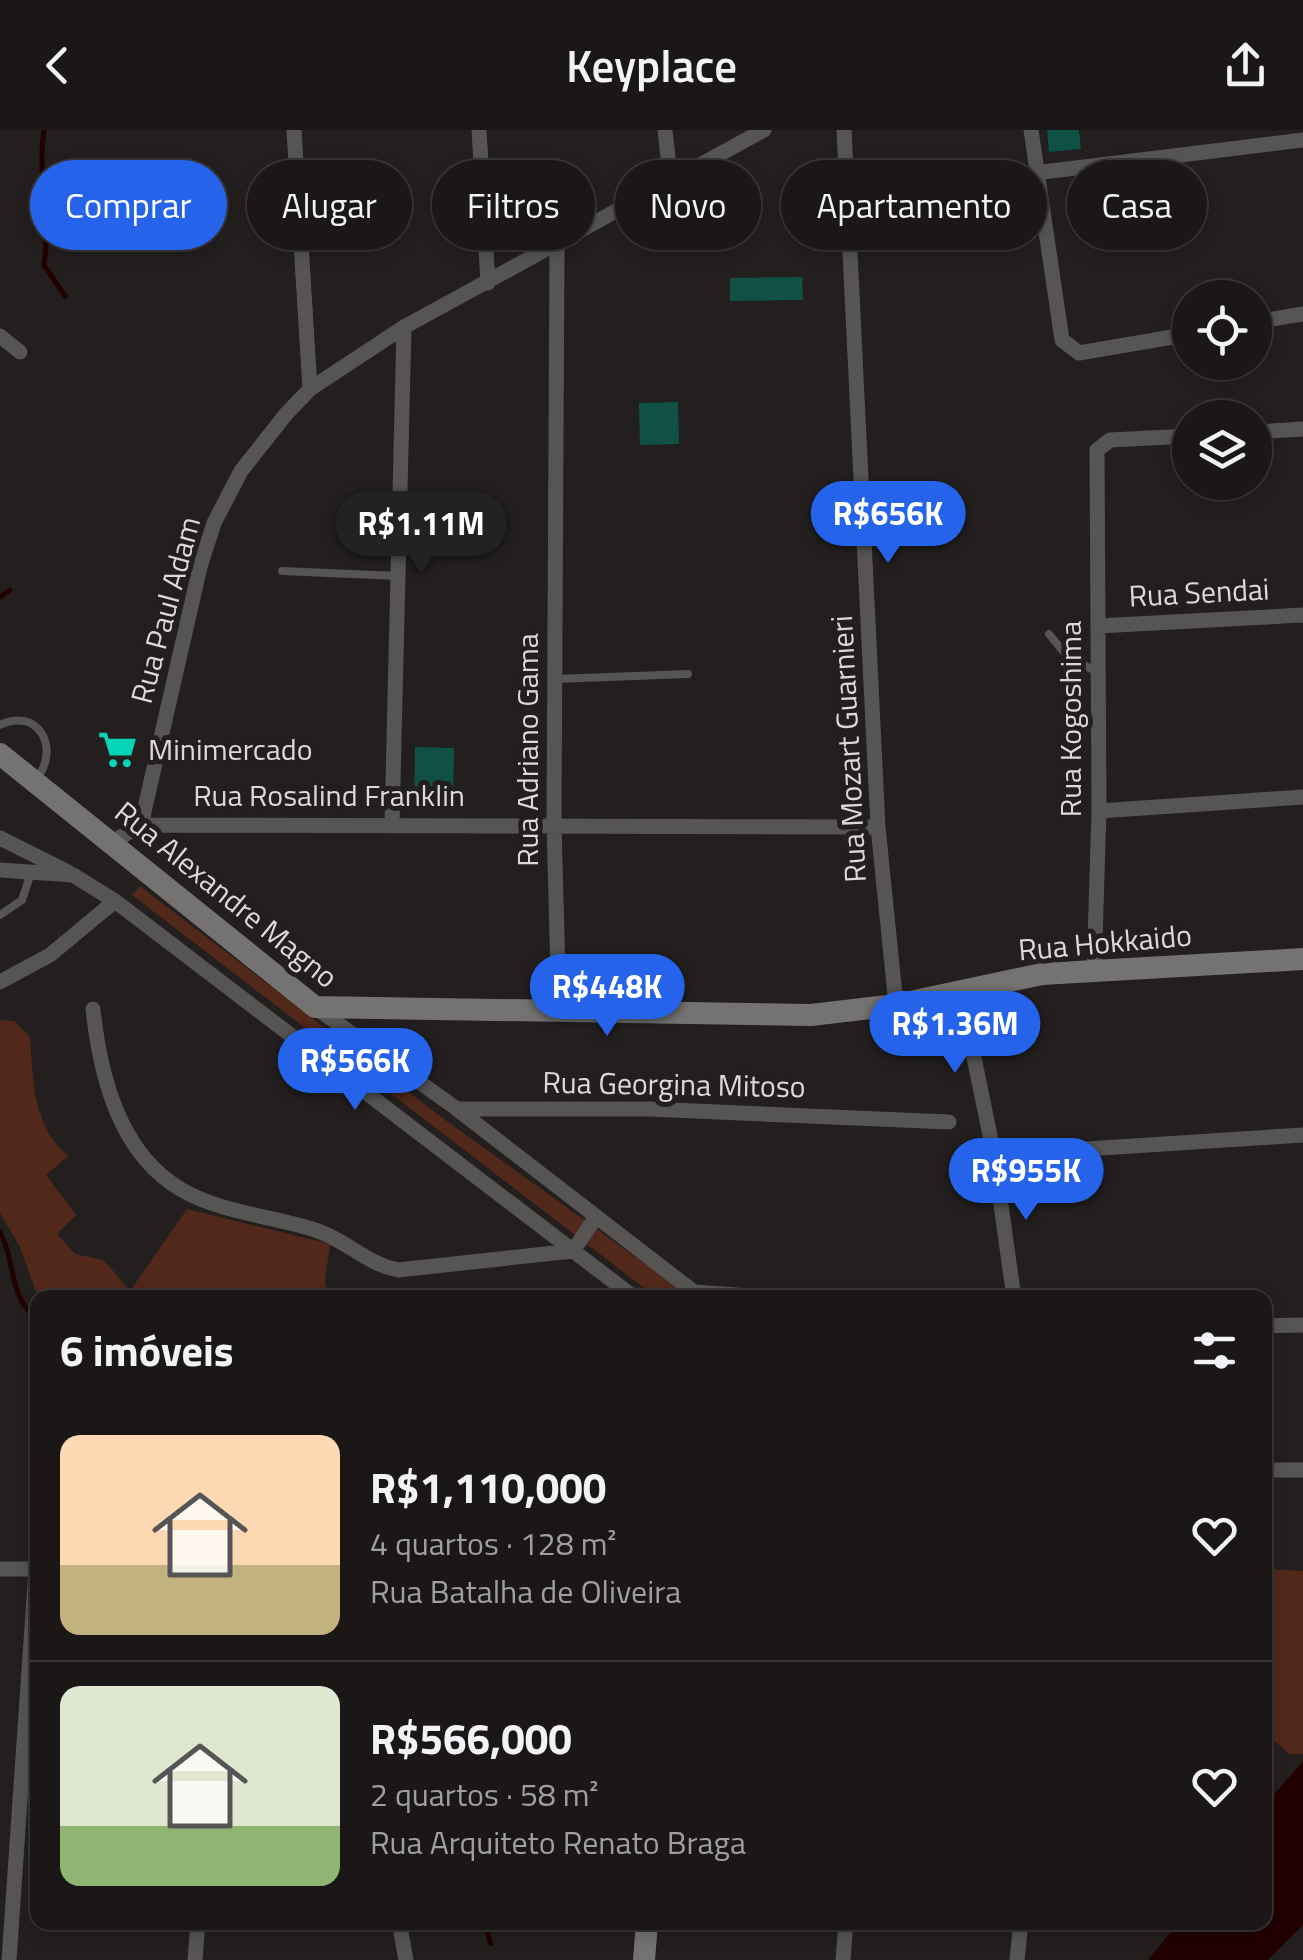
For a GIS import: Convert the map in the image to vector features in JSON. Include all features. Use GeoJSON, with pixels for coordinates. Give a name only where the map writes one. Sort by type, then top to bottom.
{"type":"FeatureCollection","features":[{"type":"Feature","properties":{"kind":"street"},"geometry":{"type":"LineString","coordinates":[[294,130],[310,389]]}},
{"type":"Feature","properties":{"kind":"street"},"geometry":{"type":"LineString","coordinates":[[479,130],[488,283]]}},
{"type":"Feature","properties":{"kind":"street"},"geometry":{"type":"LineString","coordinates":[[665,130],[668,160]]}},
{"type":"Feature","properties":{"kind":"street","name":"Rua Paul Adam"},"geometry":{"type":"LineString","coordinates":[[712,160],[764,130]]}},
{"type":"Feature","properties":{"kind":"street","name":"Rua Mozart Guarnieri"},"geometry":{"type":"LineString","coordinates":[[844,130],[878,826],[896,1005]]}},
{"type":"Feature","properties":{"kind":"street"},"geometry":{"type":"LineString","coordinates":[[1031,130],[1034,160]]}},
{"type":"Feature","properties":{"kind":"street"},"geometry":{"type":"LineString","coordinates":[[1047,173],[1303,140]]}},
{"type":"Feature","properties":{"kind":"street","name":"Rua Paul Adam"},"geometry":{"type":"LineString","coordinates":[[141,825],[200,567],[214,523],[240,470],[310,389],[404,327],[552,250]]}},
{"type":"Feature","properties":{"kind":"street","name":"Rua Adriano Gama"},"geometry":{"type":"LineString","coordinates":[[556,250],[554,824],[559,1012]]}},
{"type":"Feature","properties":{"kind":"street"},"geometry":{"type":"LineString","coordinates":[[1046,250],[1056,324],[1062,340],[1079,353],[1172,337]]}},
{"type":"Feature","properties":{"kind":"street"},"geometry":{"type":"LineString","coordinates":[[1272,319],[1303,314]]}},
{"type":"Feature","properties":{"kind":"street"},"geometry":{"type":"LineString","coordinates":[[392,823],[404,327]]}},
{"type":"Feature","properties":{"kind":"street"},"geometry":{"type":"LineString","coordinates":[[0,336],[20,352]]}},
{"type":"Feature","properties":{"kind":"street"},"geometry":{"type":"LineString","coordinates":[[1272,431],[1303,430]]}},
{"type":"Feature","properties":{"kind":"street","name":"Rua Kogoshima"},"geometry":{"type":"LineString","coordinates":[[1094,972],[1100,811],[1096,450],[1110,440],[1172,437]]}},
{"type":"Feature","properties":{"kind":"street","name":"Rua Sendai"},"geometry":{"type":"LineString","coordinates":[[1098,626],[1303,615]]}},
{"type":"Feature","properties":{"kind":"street","name":"Rua Alexandre Magno"},"geometry":{"type":"LineString","coordinates":[[0,754],[114,841],[315,1007],[696,1290]]}},
{"type":"Feature","properties":{"kind":"street"},"geometry":{"type":"LineString","coordinates":[[1100,811],[1303,797]]}},
{"type":"Feature","properties":{"kind":"street"},"geometry":{"type":"LineString","coordinates":[[114,841],[141,825]]}},
{"type":"Feature","properties":{"kind":"street","name":"Rua Rosalind Franklin"},"geometry":{"type":"LineString","coordinates":[[141,825],[878,826]]}},
{"type":"Feature","properties":{"kind":"street"},"geometry":{"type":"LineString","coordinates":[[0,838],[74,875],[115,901],[624,1290]]}},
{"type":"Feature","properties":{"kind":"street"},"geometry":{"type":"LineString","coordinates":[[0,870],[74,875]]}},
{"type":"Feature","properties":{"kind":"street"},"geometry":{"type":"LineString","coordinates":[[0,982],[50,955],[115,901]]}},
{"type":"Feature","properties":{"kind":"street","name":"Rua Hokkaido"},"geometry":{"type":"LineString","coordinates":[[315,1007],[811,1015],[896,1005],[1042,974],[1303,958]]}},
{"type":"Feature","properties":{"kind":"street"},"geometry":{"type":"LineString","coordinates":[[960,989],[994,1155],[1013,1290]]}},
{"type":"Feature","properties":{"kind":"street"},"geometry":{"type":"LineString","coordinates":[[93,1009],[99,1065],[111,1099],[150,1162],[181,1189],[277,1222],[314,1230],[370,1262],[398,1270],[573,1251]]}},
{"type":"Feature","properties":{"kind":"street","name":"Rua Georgina Mitoso"},"geometry":{"type":"LineString","coordinates":[[457,1109],[649,1109],[949,1122]]}},
{"type":"Feature","properties":{"kind":"street"},"geometry":{"type":"LineString","coordinates":[[994,1155],[1303,1135]]}},
{"type":"Feature","properties":{"kind":"street"},"geometry":{"type":"LineString","coordinates":[[573,1251],[595,1218]]}},
{"type":"Feature","properties":{"kind":"street"},"geometry":{"type":"LineString","coordinates":[[1272,1326],[1303,1325]]}},
{"type":"Feature","properties":{"kind":"street"},"geometry":{"type":"LineString","coordinates":[[1272,1470],[1303,1470]]}},
{"type":"Feature","properties":{"kind":"street"},"geometry":{"type":"LineString","coordinates":[[0,1569],[30,1569]]}},
{"type":"Feature","properties":{"kind":"street"},"geometry":{"type":"LineString","coordinates":[[9,1960],[30,1667]]}},
{"type":"Feature","properties":{"kind":"street"},"geometry":{"type":"LineString","coordinates":[[195,1960],[197,1930]]}},
{"type":"Feature","properties":{"kind":"street"},"geometry":{"type":"LineString","coordinates":[[400,1930],[406,1960]]}},
{"type":"Feature","properties":{"kind":"street"},"geometry":{"type":"LineString","coordinates":[[644,1960],[646,1930]]}},
{"type":"Feature","properties":{"kind":"street"},"geometry":{"type":"LineString","coordinates":[[843,1960],[845,1930]]}},
{"type":"Feature","properties":{"kind":"street"},"geometry":{"type":"LineString","coordinates":[[1018,1960],[1020,1930]]}},
{"type":"Feature","properties":{"kind":"lane"},"geometry":{"type":"LineString","coordinates":[[282,571],[398,576]]}},
{"type":"Feature","properties":{"kind":"lane"},"geometry":{"type":"LineString","coordinates":[[1049,634],[1067,656],[1098,673]]}},
{"type":"Feature","properties":{"kind":"lane"},"geometry":{"type":"LineString","coordinates":[[555,679],[688,674]]}},
{"type":"Feature","properties":{"kind":"lane"},"geometry":{"type":"LineString","coordinates":[[0,725],[14,719],[28,722],[44,736],[49,747],[46,765],[35,781]]}},
{"type":"Feature","properties":{"kind":"lane"},"geometry":{"type":"LineString","coordinates":[[0,915],[22,900],[31,872]]}},
{"type":"Feature","properties":{"kind":"shaded area"},"geometry":{"type":"Polygon","coordinates":[[[140,886],[440,1116],[681,1290],[647,1290],[132,895],[140,886]]]}},
{"type":"Feature","properties":{"kind":"shaded area"},"geometry":{"type":"Polygon","coordinates":[[[0,1020],[14,1021],[30,1037],[41,1117],[56,1144],[68,1156],[46,1175],[76,1215],[57,1234],[75,1254],[104,1260],[129,1290],[35,1290],[20,1247],[0,1213],[0,1020]]]}},
{"type":"Feature","properties":{"kind":"shaded area"},"geometry":{"type":"Polygon","coordinates":[[[187,1209],[330,1244],[327,1290],[131,1290],[187,1209]]]}},
{"type":"Feature","properties":{"kind":"shaded area"},"geometry":{"type":"Polygon","coordinates":[[[1272,1569],[1303,1571],[1303,1754],[1290,1754],[1272,1740],[1272,1569]]]}},
{"type":"Feature","properties":{"kind":"shaded area"},"geometry":{"type":"Polygon","coordinates":[[[1303,1761],[1303,1925],[1268,1960],[1148,1960],[1172,1930],[1272,1930],[1272,1797],[1303,1761]]]}},
{"type":"Feature","properties":{"kind":"building"},"geometry":{"type":"Polygon","coordinates":[[[1047,130],[1079,130],[1081,149],[1049,152],[1047,130]]]}},
{"type":"Feature","properties":{"kind":"building"},"geometry":{"type":"Polygon","coordinates":[[[802,277],[803,300],[730,301],[730,278],[802,277]]]}},
{"type":"Feature","properties":{"kind":"building"},"geometry":{"type":"Polygon","coordinates":[[[678,402],[679,444],[640,445],[639,403],[678,402]]]}},
{"type":"Feature","properties":{"kind":"building"},"geometry":{"type":"Polygon","coordinates":[[[415,747],[454,748],[453,811],[414,810],[415,747]]]}},
{"type":"Feature","properties":{"kind":"waterway"},"geometry":{"type":"LineString","coordinates":[[44,130],[44,265],[65,296]]}},
{"type":"Feature","properties":{"kind":"waterway"},"geometry":{"type":"LineString","coordinates":[[0,597],[10,590]]}},
{"type":"Feature","properties":{"kind":"waterway"},"geometry":{"type":"LineString","coordinates":[[0,1232],[17,1290],[30,1313]]}},
{"type":"Feature","properties":{"kind":"waterway"},"geometry":{"type":"LineString","coordinates":[[486,1930],[491,1944]]}},
{"type":"Feature","properties":{"kind":"place","name":"Minimercado"},"geometry":{"type":"Point","coordinates":[118,750]}}]}
